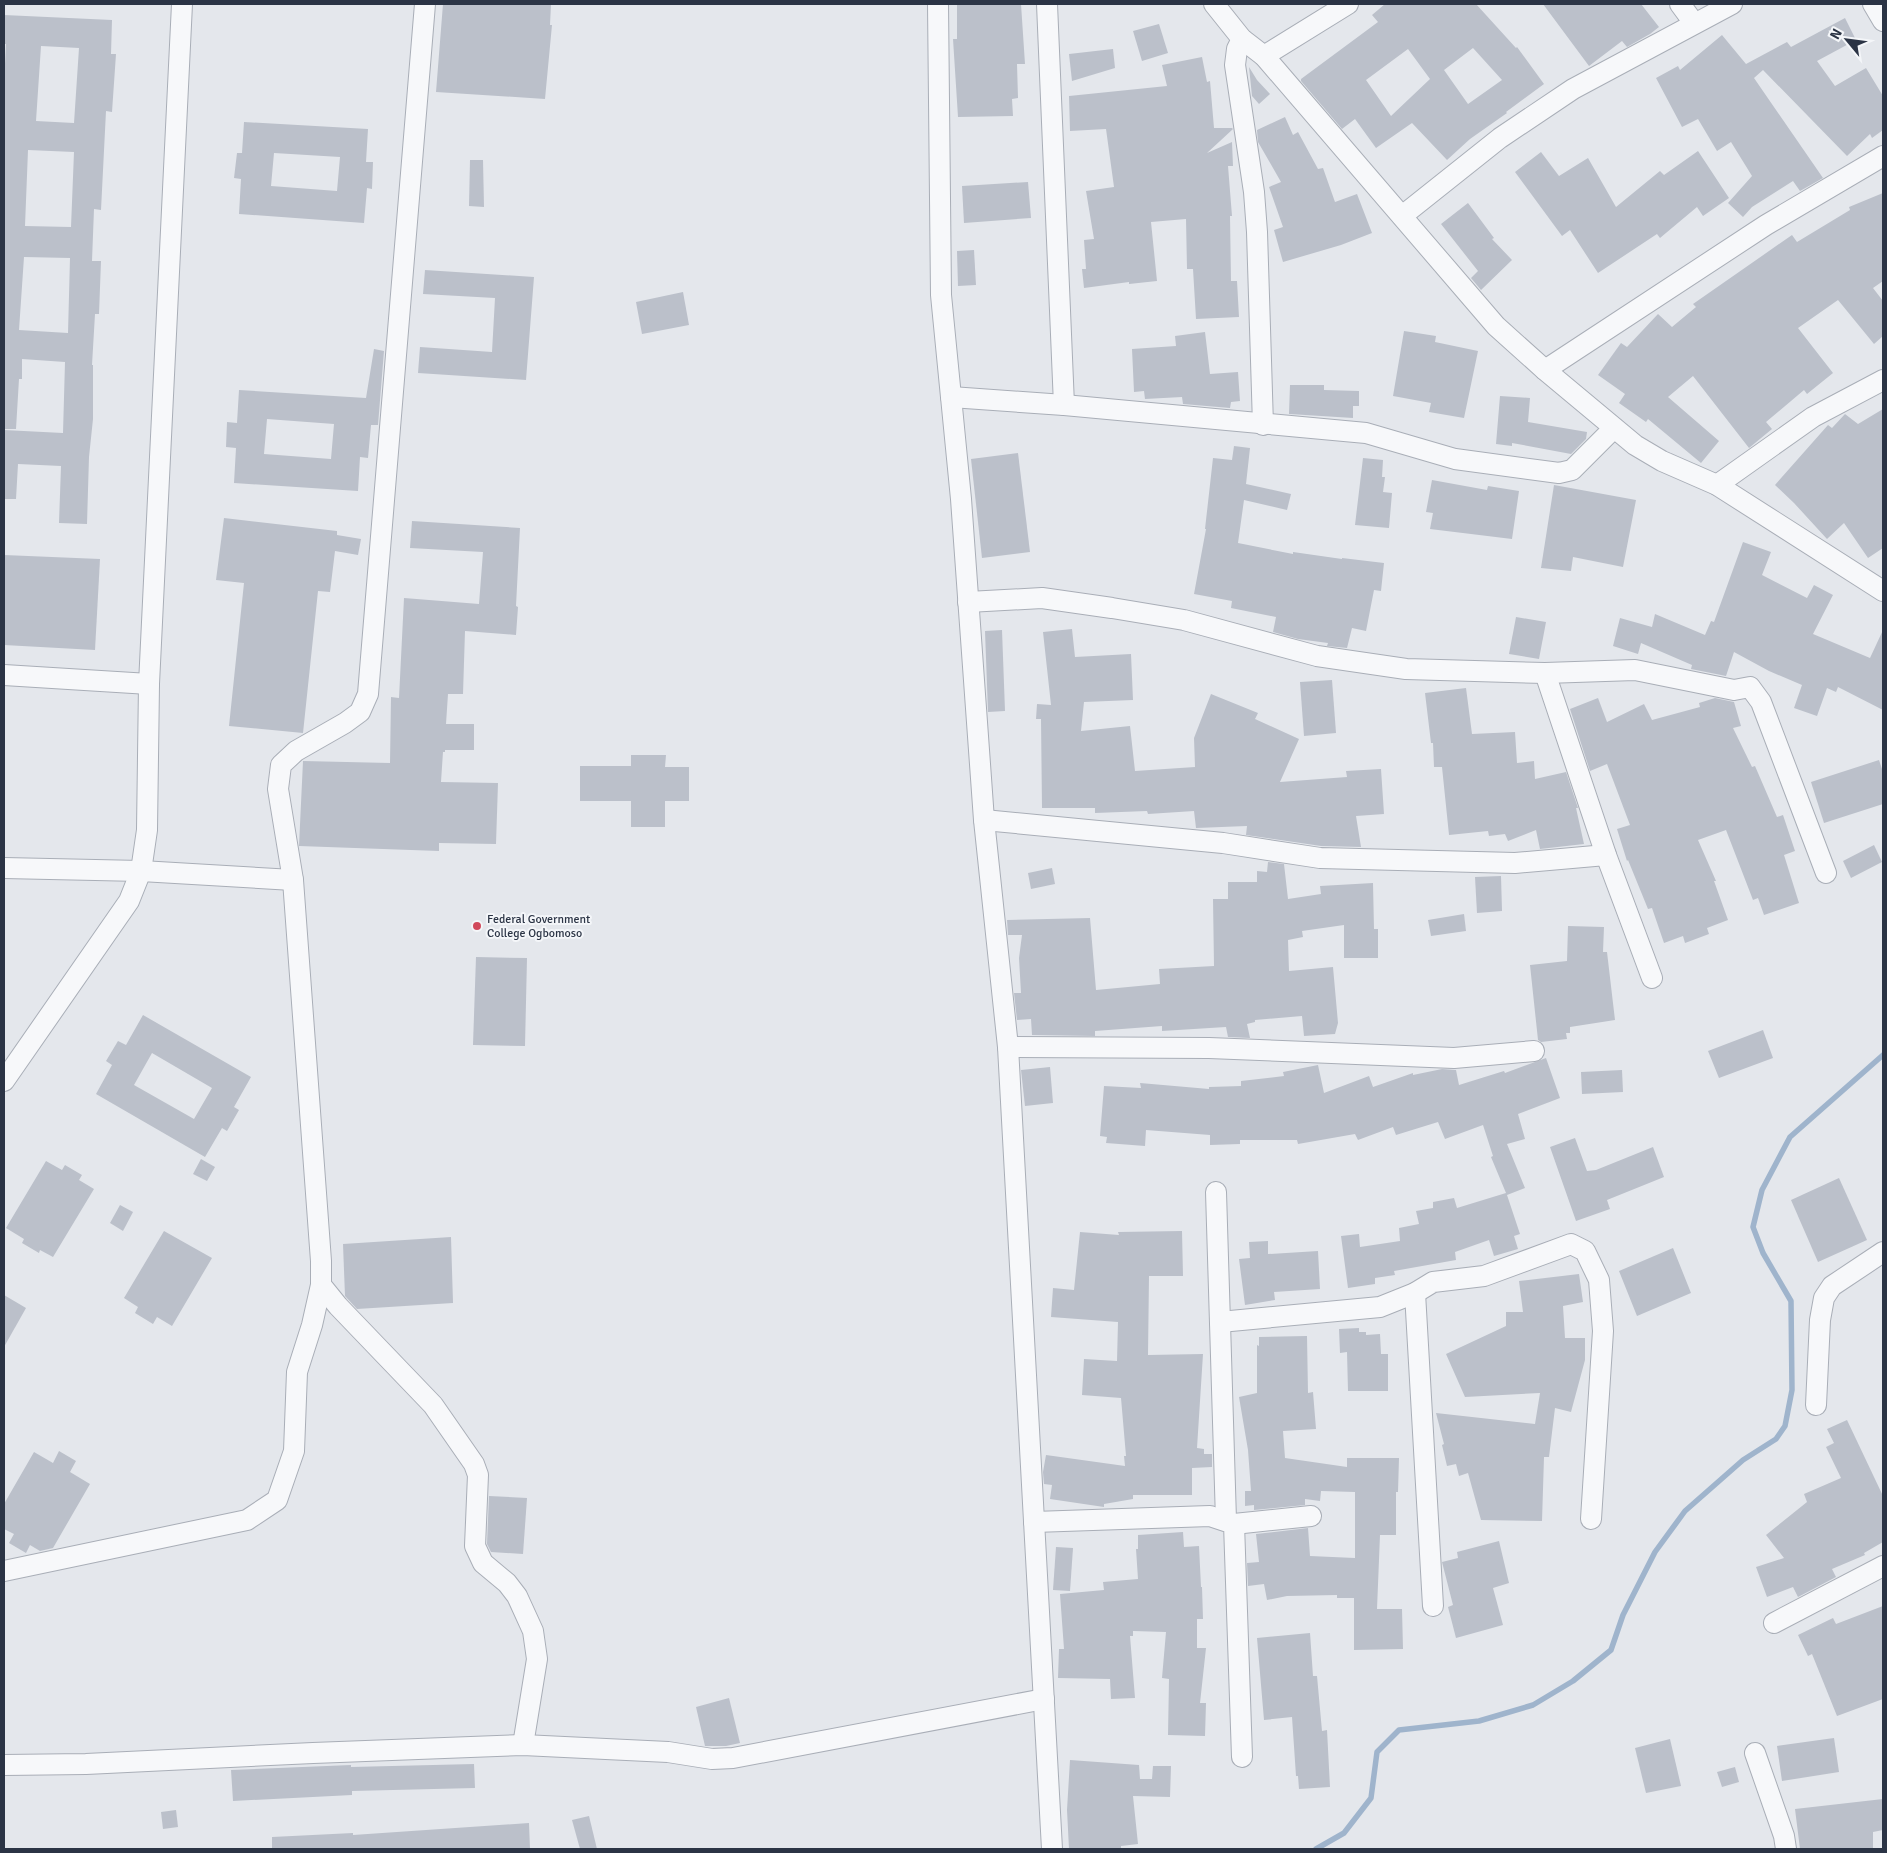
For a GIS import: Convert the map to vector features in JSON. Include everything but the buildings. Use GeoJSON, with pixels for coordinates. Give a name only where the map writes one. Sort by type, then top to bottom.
{"type":"FeatureCollection","features":[{"type":"Feature","properties":{"kind":"street"},"geometry":{"type":"LineString","coordinates":[[4,1081],[128,901],[141,871],[147,830],[149,684],[182,4]]}},
{"type":"Feature","properties":{"kind":"street"},"geometry":{"type":"LineString","coordinates":[[4,1571],[247,1520],[277,1500],[294,1451],[297,1372],[312,1325],[321,1285],[294,880],[278,788],[281,766],[296,751],[345,723],[360,712],[368,694],[425,4]]}},
{"type":"Feature","properties":{"kind":"street"},"geometry":{"type":"LineString","coordinates":[[938,4],[942,295],[961,499],[984,820],[1008,1046],[1052,1849]]}},
{"type":"Feature","properties":{"kind":"street"},"geometry":{"type":"LineString","coordinates":[[1048,4],[1064,405]]}},
{"type":"Feature","properties":{"kind":"street"},"geometry":{"type":"LineString","coordinates":[[1214,4],[1242,39],[1264,56],[1496,326],[1544,370],[1635,445],[1662,461],[1717,485],[1883,591]]}},
{"type":"Feature","properties":{"kind":"street"},"geometry":{"type":"LineString","coordinates":[[1264,56],[1348,4]]}},
{"type":"Feature","properties":{"kind":"street"},"geometry":{"type":"LineString","coordinates":[[1680,4],[1694,23]]}},
{"type":"Feature","properties":{"kind":"street"},"geometry":{"type":"LineString","coordinates":[[1402,216],[1500,138],[1564,95],[1732,4]]}},
{"type":"Feature","properties":{"kind":"street"},"geometry":{"type":"LineString","coordinates":[[1873,4],[1883,21]]}},
{"type":"Feature","properties":{"kind":"street"},"geometry":{"type":"LineString","coordinates":[[1242,39],[1237,49],[1235,65],[1255,208],[1263,425]]}},
{"type":"Feature","properties":{"kind":"street"},"geometry":{"type":"LineString","coordinates":[[1544,370],[1766,225],[1883,156]]}},
{"type":"Feature","properties":{"kind":"street"},"geometry":{"type":"LineString","coordinates":[[1717,485],[1814,417],[1883,380]]}},
{"type":"Feature","properties":{"kind":"street"},"geometry":{"type":"LineString","coordinates":[[951,398],[1064,405],[1263,425],[1366,433],[1455,459],[1559,473],[1572,470],[1614,428]]}},
{"type":"Feature","properties":{"kind":"street"},"geometry":{"type":"LineString","coordinates":[[968,602],[1042,598],[1112,608],[1184,620],[1316,656],[1406,669],[1545,673],[1634,670],[1734,690],[1750,687],[1761,702],[1826,873]]}},
{"type":"Feature","properties":{"kind":"street"},"geometry":{"type":"LineString","coordinates":[[1545,673],[1606,855],[1652,978]]}},
{"type":"Feature","properties":{"kind":"street"},"geometry":{"type":"LineString","coordinates":[[4,675],[149,684]]}},
{"type":"Feature","properties":{"kind":"street"},"geometry":{"type":"LineString","coordinates":[[984,820],[1224,843],[1320,858],[1515,863],[1606,855]]}},
{"type":"Feature","properties":{"kind":"street"},"geometry":{"type":"LineString","coordinates":[[4,868],[141,871],[294,880]]}},
{"type":"Feature","properties":{"kind":"street"},"geometry":{"type":"LineString","coordinates":[[1008,1046],[1209,1048],[1454,1058],[1534,1050]]}},
{"type":"Feature","properties":{"kind":"street"},"geometry":{"type":"LineString","coordinates":[[1216,1192],[1220,1322],[1242,1757]]}},
{"type":"Feature","properties":{"kind":"street"},"geometry":{"type":"LineString","coordinates":[[1220,1322],[1380,1307],[1415,1293],[1432,1282],[1484,1276],[1571,1244],[1585,1251],[1599,1280],[1602,1331],[1591,1520]]}},
{"type":"Feature","properties":{"kind":"street"},"geometry":{"type":"LineString","coordinates":[[1816,1405],[1820,1320],[1824,1298],[1832,1286],[1883,1252]]}},
{"type":"Feature","properties":{"kind":"street"},"geometry":{"type":"LineString","coordinates":[[321,1285],[338,1306],[433,1405],[474,1464],[478,1475],[475,1546],[483,1563],[507,1583],[517,1596],[532,1631],[537,1659],[523,1745]]}},
{"type":"Feature","properties":{"kind":"street"},"geometry":{"type":"LineString","coordinates":[[1415,1293],[1433,1606]]}},
{"type":"Feature","properties":{"kind":"street"},"geometry":{"type":"LineString","coordinates":[[1034,1522],[1210,1516],[1230,1522],[1311,1516]]}},
{"type":"Feature","properties":{"kind":"street"},"geometry":{"type":"LineString","coordinates":[[1774,1623],[1883,1566]]}},
{"type":"Feature","properties":{"kind":"street"},"geometry":{"type":"LineString","coordinates":[[4,1765],[86,1764],[523,1745],[668,1752],[712,1759],[733,1758],[1044,1698]]}},
{"type":"Feature","properties":{"kind":"street"},"geometry":{"type":"LineString","coordinates":[[1755,1753],[1784,1836],[1786,1849]]}},
{"type":"Feature","properties":{"kind":"waterway"},"geometry":{"type":"LineString","coordinates":[[1316,1849],[1344,1833],[1371,1798],[1377,1752],[1399,1730],[1479,1721],[1533,1705],[1573,1681],[1611,1650],[1623,1615],[1655,1552],[1685,1511],[1743,1460],[1776,1439],[1785,1426],[1792,1390],[1791,1301],[1763,1253],[1753,1227],[1762,1190],[1790,1137],[1883,1055]]}},
{"type":"Feature","properties":{"kind":"place","name":"Federal Government College Ogbomoso"},"geometry":{"type":"Point","coordinates":[477,926]}}]}
